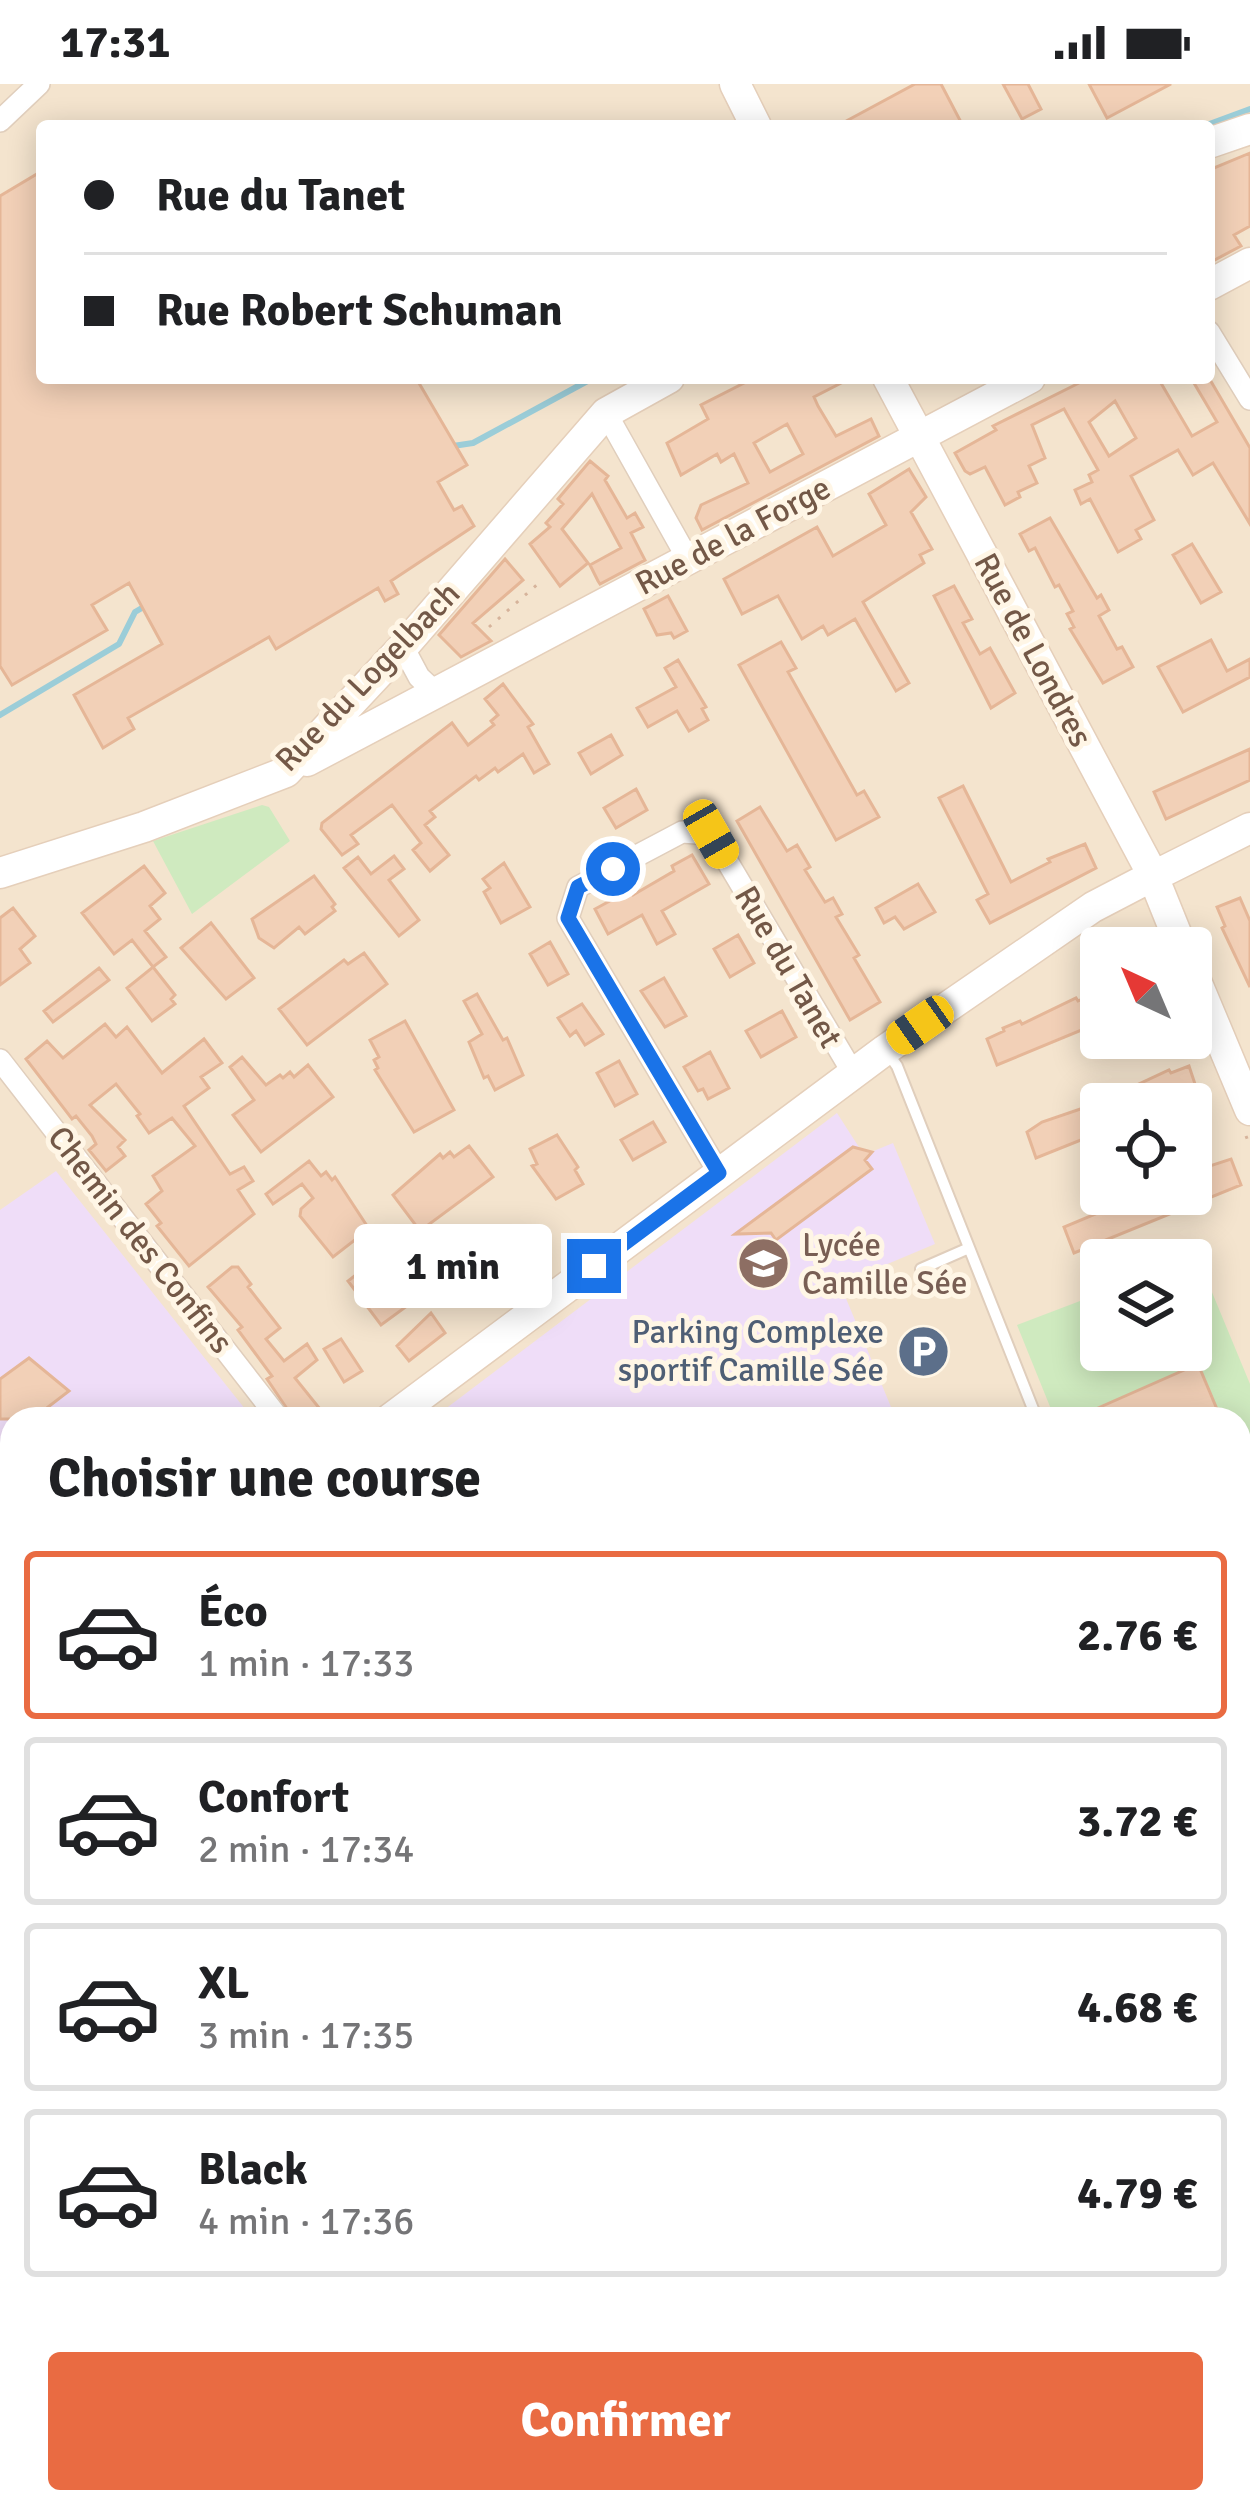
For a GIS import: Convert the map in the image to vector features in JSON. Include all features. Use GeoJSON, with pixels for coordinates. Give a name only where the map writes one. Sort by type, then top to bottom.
{"type":"FeatureCollection","features":[{"type":"Feature","properties":{"kind":"street"},"geometry":{"type":"LineString","coordinates":[[0,121],[39,84]]}},
{"type":"Feature","properties":{"kind":"street"},"geometry":{"type":"LineString","coordinates":[[735,84],[753,120]]}},
{"type":"Feature","properties":{"kind":"street"},"geometry":{"type":"LineString","coordinates":[[1215,141],[1250,129]]}},
{"type":"Feature","properties":{"kind":"street"},"geometry":{"type":"LineString","coordinates":[[1215,282],[1250,263]]}},
{"type":"Feature","properties":{"kind":"street"},"geometry":{"type":"LineString","coordinates":[[1215,342],[1250,399]]}},
{"type":"Feature","properties":{"kind":"street","name":"Rue du Logelbach"},"geometry":{"type":"LineString","coordinates":[[0,873],[144,827],[286,772],[403,647],[606,413],[658,384]]}},
{"type":"Feature","properties":{"kind":"street","name":"Rue de Londres"},"geometry":{"type":"LineString","coordinates":[[891,384],[1153,877],[1173,927]]}},
{"type":"Feature","properties":{"kind":"street","name":"Rue de la Forge"},"geometry":{"type":"LineString","coordinates":[[286,772],[1019,384]]}},
{"type":"Feature","properties":{"kind":"street"},"geometry":{"type":"LineString","coordinates":[[606,413],[688,561]]}},
{"type":"Feature","properties":{"kind":"street"},"geometry":{"type":"LineString","coordinates":[[403,647],[419,677],[435,692]]}},
{"type":"Feature","properties":{"kind":"street"},"geometry":{"type":"LineString","coordinates":[[406,1407],[885,1050],[1093,908],[1250,828]]}},
{"type":"Feature","properties":{"kind":"street","name":"Rue du Tanet"},"geometry":{"type":"LineString","coordinates":[[719,1173],[568,918],[578,887],[682,832],[711,834],[853,1073]]}},
{"type":"Feature","properties":{"kind":"street"},"geometry":{"type":"LineString","coordinates":[[1212,1019],[1250,1110]]}},
{"type":"Feature","properties":{"kind":"street","name":"Chemin des Confins"},"geometry":{"type":"LineString","coordinates":[[0,1060],[271,1407]]}},
{"type":"Feature","properties":{"kind":"lane"},"geometry":{"type":"LineString","coordinates":[[885,1050],[897,1066],[1032,1407]]}},
{"type":"Feature","properties":{"kind":"lane"},"geometry":{"type":"LineString","coordinates":[[921,1269],[969,1248]]}},
{"type":"Feature","properties":{"kind":"path"},"geometry":{"type":"LineString","coordinates":[[489,628],[540,583]]}},
{"type":"Feature","properties":{"kind":"shaded area"},"geometry":{"type":"Polygon","coordinates":[[[0,84],[1250,84],[1250,1407],[0,1407],[0,84]]]}},
{"type":"Feature","properties":{"kind":"shaded area","name":"Lycée Camille Sée"},"geometry":{"type":"Polygon","coordinates":[[[837,1113],[864,1155],[893,1143],[935,1244],[840,1284],[891,1407],[448,1407],[837,1113]]]}},
{"type":"Feature","properties":{"kind":"shaded area"},"geometry":{"type":"Polygon","coordinates":[[[56,1171],[243,1407],[0,1407],[0,1210],[56,1171]]]}},
{"type":"Feature","properties":{"kind":"green space"},"geometry":{"type":"Polygon","coordinates":[[[262,805],[269,807],[290,841],[192,914],[153,841],[262,805]]]}},
{"type":"Feature","properties":{"kind":"green space"},"geometry":{"type":"Polygon","coordinates":[[[1212,1292],[1250,1384],[1250,1407],[1050,1407],[1017,1325],[1080,1301],[1080,1371],[1212,1371],[1212,1292]]]}},
{"type":"Feature","properties":{"kind":"building"},"geometry":{"type":"Polygon","coordinates":[[[915,84],[941,84],[960,120],[848,120],[915,84]]]}},
{"type":"Feature","properties":{"kind":"building"},"geometry":{"type":"Polygon","coordinates":[[[1003,84],[1028,84],[1041,109],[1022,119],[1003,84]]]}},
{"type":"Feature","properties":{"kind":"building"},"geometry":{"type":"Polygon","coordinates":[[[1089,84],[1171,84],[1107,118],[1089,84]]]}},
{"type":"Feature","properties":{"kind":"building"},"geometry":{"type":"Polygon","coordinates":[[[1250,153],[1250,226],[1234,235],[1241,246],[1215,260],[1215,168],[1250,153]]]}},
{"type":"Feature","properties":{"kind":"building"},"geometry":{"type":"Polygon","coordinates":[[[36,175],[36,384],[420,384],[467,465],[438,482],[454,510],[462,506],[474,526],[391,581],[398,594],[385,601],[378,588],[276,649],[269,637],[128,718],[134,729],[103,748],[74,695],[162,644],[129,583],[92,605],[107,630],[12,685],[0,666],[0,196],[36,175]]]}},
{"type":"Feature","properties":{"kind":"building"},"geometry":{"type":"Polygon","coordinates":[[[742,384],[839,384],[814,397],[836,436],[871,419],[879,436],[702,530],[696,518],[701,505],[748,483],[734,454],[721,462],[717,454],[681,475],[667,443],[708,419],[701,405],[742,384]],[[787,424],[754,443],[770,472],[803,454],[787,424]]]}},
{"type":"Feature","properties":{"kind":"building"},"geometry":{"type":"Polygon","coordinates":[[[1077,384],[1162,384],[1192,436],[1217,422],[1195,384],[1213,384],[1250,448],[1250,524],[1213,463],[1193,475],[1178,450],[1131,476],[1154,520],[1136,530],[1141,539],[1118,552],[1090,499],[1081,504],[1075,490],[1092,482],[1089,475],[1098,470],[1064,409],[1032,425],[1045,458],[1029,466],[1037,483],[1005,505],[985,467],[970,474],[955,453],[996,430],[993,426],[1077,384]],[[1115,401],[1089,422],[1109,456],[1136,438],[1115,401]]]}},
{"type":"Feature","properties":{"kind":"building"},"geometry":{"type":"Polygon","coordinates":[[[590,461],[608,476],[605,480],[627,518],[635,513],[643,527],[631,533],[645,560],[600,584],[590,565],[621,548],[592,494],[562,529],[588,563],[560,586],[530,544],[550,527],[546,523],[563,504],[558,499],[590,461]]]}},
{"type":"Feature","properties":{"kind":"building"},"geometry":{"type":"Polygon","coordinates":[[[909,469],[926,497],[911,512],[932,549],[920,555],[924,563],[863,602],[909,683],[896,691],[855,619],[828,635],[823,626],[802,639],[778,596],[742,614],[724,579],[817,527],[833,556],[886,525],[869,494],[909,469]]]}},
{"type":"Feature","properties":{"kind":"building"},"geometry":{"type":"Polygon","coordinates":[[[1050,518],[1097,598],[1101,595],[1109,610],[1099,616],[1133,667],[1103,683],[1070,629],[1074,627],[1067,614],[1073,611],[1059,585],[1055,587],[1035,548],[1029,551],[1020,534],[1050,518]]]}},
{"type":"Feature","properties":{"kind":"building"},"geometry":{"type":"Polygon","coordinates":[[[1192,544],[1221,592],[1201,603],[1173,555],[1192,544]]]}},
{"type":"Feature","properties":{"kind":"building"},"geometry":{"type":"Polygon","coordinates":[[[505,559],[523,580],[473,623],[491,641],[461,657],[439,635],[505,559]]]}},
{"type":"Feature","properties":{"kind":"building"},"geometry":{"type":"Polygon","coordinates":[[[954,586],[972,619],[963,623],[980,654],[990,648],[1015,693],[991,708],[934,596],[954,586]]]}},
{"type":"Feature","properties":{"kind":"building"},"geometry":{"type":"Polygon","coordinates":[[[668,596],[687,631],[674,638],[671,633],[657,635],[644,609],[668,596]]]}},
{"type":"Feature","properties":{"kind":"building"},"geometry":{"type":"Polygon","coordinates":[[[1211,640],[1227,671],[1250,659],[1250,677],[1183,712],[1158,667],[1211,640]]]}},
{"type":"Feature","properties":{"kind":"building"},"geometry":{"type":"Polygon","coordinates":[[[781,642],[796,668],[788,672],[857,795],[864,791],[879,817],[836,840],[739,665],[781,642]]]}},
{"type":"Feature","properties":{"kind":"building"},"geometry":{"type":"Polygon","coordinates":[[[678,660],[706,707],[702,709],[708,720],[689,731],[677,711],[648,727],[637,708],[676,687],[665,668],[678,660]]]}},
{"type":"Feature","properties":{"kind":"building"},"geometry":{"type":"Polygon","coordinates":[[[503,684],[533,724],[528,727],[549,764],[534,773],[523,754],[498,772],[495,768],[479,780],[476,776],[430,811],[435,817],[425,825],[449,855],[430,871],[413,850],[421,843],[392,805],[351,835],[358,844],[342,855],[321,829],[322,823],[452,723],[468,745],[494,725],[491,721],[498,715],[485,699],[503,684]]]}},
{"type":"Feature","properties":{"kind":"building"},"geometry":{"type":"Polygon","coordinates":[[[611,735],[622,755],[591,774],[579,753],[611,735]]]}},
{"type":"Feature","properties":{"kind":"building"},"geometry":{"type":"Polygon","coordinates":[[[1250,749],[1250,780],[1166,819],[1154,792],[1250,749]]]}},
{"type":"Feature","properties":{"kind":"building"},"geometry":{"type":"Polygon","coordinates":[[[963,786],[1011,882],[1085,844],[1096,868],[990,923],[977,900],[988,894],[939,798],[963,786]]]}},
{"type":"Feature","properties":{"kind":"building"},"geometry":{"type":"Polygon","coordinates":[[[636,789],[647,810],[616,828],[604,808],[636,789]]]}},
{"type":"Feature","properties":{"kind":"building"},"geometry":{"type":"Polygon","coordinates":[[[760,807],[787,851],[797,845],[810,867],[805,870],[825,902],[833,898],[842,914],[836,917],[859,955],[854,958],[880,1002],[850,1020],[737,821],[760,807]]]}},
{"type":"Feature","properties":{"kind":"building"},"geometry":{"type":"Polygon","coordinates":[[[692,855],[709,884],[662,911],[675,934],[657,944],[642,915],[608,934],[595,909],[630,890],[633,895],[692,855]]]}},
{"type":"Feature","properties":{"kind":"building"},"geometry":{"type":"Polygon","coordinates":[[[394,856],[404,869],[389,880],[419,920],[399,936],[344,868],[358,857],[371,874],[394,856]]]}},
{"type":"Feature","properties":{"kind":"building"},"geometry":{"type":"Polygon","coordinates":[[[504,863],[530,907],[501,923],[484,892],[490,888],[483,879],[504,863]]]}},
{"type":"Feature","properties":{"kind":"building"},"geometry":{"type":"Polygon","coordinates":[[[144,866],[165,893],[150,906],[160,919],[145,931],[166,957],[153,967],[132,940],[114,954],[82,913],[144,866]]]}},
{"type":"Feature","properties":{"kind":"building"},"geometry":{"type":"Polygon","coordinates":[[[314,876],[335,904],[335,911],[305,934],[299,927],[274,948],[259,938],[252,919],[314,876]]]}},
{"type":"Feature","properties":{"kind":"building"},"geometry":{"type":"Polygon","coordinates":[[[918,884],[935,912],[904,929],[895,917],[884,923],[876,908],[918,884]]]}},
{"type":"Feature","properties":{"kind":"building"},"geometry":{"type":"Polygon","coordinates":[[[1240,898],[1250,921],[1250,987],[1217,907],[1240,898]]]}},
{"type":"Feature","properties":{"kind":"building"},"geometry":{"type":"Polygon","coordinates":[[[13,908],[35,936],[20,949],[30,963],[0,985],[0,918],[13,908]]]}},
{"type":"Feature","properties":{"kind":"building"},"geometry":{"type":"Polygon","coordinates":[[[211,923],[254,978],[226,999],[181,948],[211,923]]]}},
{"type":"Feature","properties":{"kind":"building"},"geometry":{"type":"Polygon","coordinates":[[[738,935],[754,963],[730,977],[714,949],[738,935]]]}},
{"type":"Feature","properties":{"kind":"building"},"geometry":{"type":"Polygon","coordinates":[[[550,942],[568,974],[548,985],[530,954],[550,942]]]}},
{"type":"Feature","properties":{"kind":"building"},"geometry":{"type":"Polygon","coordinates":[[[364,953],[387,984],[307,1045],[279,1009],[344,960],[348,964],[364,953]]]}},
{"type":"Feature","properties":{"kind":"building"},"geometry":{"type":"Polygon","coordinates":[[[153,967],[175,995],[171,999],[175,1004],[152,1021],[127,988],[153,967]]]}},
{"type":"Feature","properties":{"kind":"building"},"geometry":{"type":"Polygon","coordinates":[[[99,968],[109,980],[53,1022],[44,1011],[99,968]]]}},
{"type":"Feature","properties":{"kind":"building"},"geometry":{"type":"Polygon","coordinates":[[[664,978],[686,1016],[665,1027],[641,991],[664,978]]]}},
{"type":"Feature","properties":{"kind":"building"},"geometry":{"type":"Polygon","coordinates":[[[477,994],[503,1040],[507,1038],[523,1075],[495,1090],[488,1076],[484,1078],[469,1042],[482,1034],[464,1001],[477,994]]]}},
{"type":"Feature","properties":{"kind":"building"},"geometry":{"type":"Polygon","coordinates":[[[1078,1001],[1080,1031],[997,1065],[987,1039],[1003,1028],[1078,1001]]]}},
{"type":"Feature","properties":{"kind":"building"},"geometry":{"type":"Polygon","coordinates":[[[582,1004],[603,1034],[585,1045],[576,1031],[570,1036],[558,1018],[582,1004]]]}},
{"type":"Feature","properties":{"kind":"building"},"geometry":{"type":"Polygon","coordinates":[[[782,1011],[796,1037],[761,1057],[746,1031],[782,1011]]]}},
{"type":"Feature","properties":{"kind":"building"},"geometry":{"type":"Polygon","coordinates":[[[405,1021],[454,1110],[414,1132],[375,1070],[374,1060],[379,1057],[370,1040],[405,1021]]]}},
{"type":"Feature","properties":{"kind":"building"},"geometry":{"type":"Polygon","coordinates":[[[105,1024],[116,1037],[127,1027],[162,1073],[204,1039],[222,1063],[201,1077],[209,1088],[184,1106],[230,1174],[244,1167],[253,1181],[238,1190],[254,1214],[189,1266],[146,1204],[162,1191],[153,1176],[195,1146],[172,1118],[149,1133],[116,1084],[90,1105],[125,1140],[118,1147],[125,1156],[106,1171],[89,1150],[96,1144],[92,1136],[76,1116],[72,1119],[26,1059],[47,1041],[63,1058],[105,1024]]]}},
{"type":"Feature","properties":{"kind":"building"},"geometry":{"type":"Polygon","coordinates":[[[710,1052],[729,1088],[708,1099],[684,1067],[710,1052]]]}},
{"type":"Feature","properties":{"kind":"building"},"geometry":{"type":"Polygon","coordinates":[[[242,1057],[266,1085],[290,1072],[294,1077],[308,1065],[333,1097],[261,1152],[233,1115],[254,1100],[230,1067],[242,1057]]]}},
{"type":"Feature","properties":{"kind":"building"},"geometry":{"type":"Polygon","coordinates":[[[619,1061],[637,1094],[615,1106],[597,1073],[619,1061]]]}},
{"type":"Feature","properties":{"kind":"building"},"geometry":{"type":"Polygon","coordinates":[[[1189,1066],[1195,1083],[1141,1083],[1169,1070],[1189,1066]]]}},
{"type":"Feature","properties":{"kind":"building"},"geometry":{"type":"Polygon","coordinates":[[[1080,1109],[1080,1140],[1036,1158],[1027,1132],[1080,1109]]]}},
{"type":"Feature","properties":{"kind":"building"},"geometry":{"type":"Polygon","coordinates":[[[653,1122],[665,1142],[633,1160],[621,1140],[653,1122]]]}},
{"type":"Feature","properties":{"kind":"building"},"geometry":{"type":"Polygon","coordinates":[[[557,1135],[583,1184],[556,1199],[532,1166],[537,1164],[530,1149],[557,1135]]]}},
{"type":"Feature","properties":{"kind":"building"},"geometry":{"type":"Polygon","coordinates":[[[469,1146],[493,1177],[420,1231],[393,1195],[440,1154],[443,1158],[450,1152],[454,1157],[469,1146]]]}},
{"type":"Feature","properties":{"kind":"building"},"geometry":{"type":"Polygon","coordinates":[[[853,1147],[872,1152],[865,1160],[872,1169],[776,1240],[771,1233],[735,1234],[853,1147]]]}},
{"type":"Feature","properties":{"kind":"building"},"geometry":{"type":"Polygon","coordinates":[[[1231,1159],[1241,1185],[1212,1197],[1212,1165],[1231,1159]]]}},
{"type":"Feature","properties":{"kind":"building"},"geometry":{"type":"Polygon","coordinates":[[[309,1161],[321,1176],[326,1172],[332,1180],[335,1177],[369,1229],[333,1257],[300,1216],[313,1198],[302,1184],[273,1204],[266,1194],[309,1161]]]}},
{"type":"Feature","properties":{"kind":"building"},"geometry":{"type":"Polygon","coordinates":[[[1093,1215],[1167,1215],[1108,1239],[1080,1239],[1080,1251],[1074,1253],[1064,1227],[1093,1215]]]}},
{"type":"Feature","properties":{"kind":"building"},"geometry":{"type":"Polygon","coordinates":[[[508,1228],[529,1254],[505,1270],[490,1253],[496,1249],[490,1243],[508,1228]]]}},
{"type":"Feature","properties":{"kind":"building"},"geometry":{"type":"Polygon","coordinates":[[[379,1257],[392,1271],[396,1268],[405,1274],[422,1295],[381,1325],[348,1281],[379,1257]]]}},
{"type":"Feature","properties":{"kind":"building"},"geometry":{"type":"Polygon","coordinates":[[[238,1267],[280,1328],[266,1339],[284,1361],[307,1344],[317,1360],[295,1378],[318,1407],[286,1407],[267,1379],[272,1376],[238,1330],[242,1327],[208,1287],[238,1267]]]}},
{"type":"Feature","properties":{"kind":"building"},"geometry":{"type":"Polygon","coordinates":[[[431,1313],[445,1333],[409,1361],[397,1346],[431,1313]]]}},
{"type":"Feature","properties":{"kind":"building"},"geometry":{"type":"Polygon","coordinates":[[[341,1339],[362,1371],[344,1382],[324,1349],[341,1339]]]}},
{"type":"Feature","properties":{"kind":"building"},"geometry":{"type":"Polygon","coordinates":[[[29,1358],[69,1391],[48,1407],[0,1407],[0,1379],[29,1358]]]}},
{"type":"Feature","properties":{"kind":"building"},"geometry":{"type":"Polygon","coordinates":[[[1182,1371],[1201,1371],[1216,1407],[1100,1407],[1182,1371]]]}},
{"type":"Feature","properties":{"kind":"waterway"},"geometry":{"type":"LineString","coordinates":[[1215,122],[1250,109]]}},
{"type":"Feature","properties":{"kind":"waterway"},"geometry":{"type":"LineString","coordinates":[[453,446],[473,443],[582,384]]}},
{"type":"Feature","properties":{"kind":"waterway"},"geometry":{"type":"LineString","coordinates":[[0,715],[119,644],[135,612],[147,605]]}},
{"type":"Feature","properties":{"kind":"place","name":"Lycée Camille Sée"},"geometry":{"type":"Point","coordinates":[763,1264]}},
{"type":"Feature","properties":{"kind":"place","name":"Parking Complexe sportif Camille Sée"},"geometry":{"type":"Point","coordinates":[923,1351]}},
{"type":"Feature","properties":{"kind":"route"},"geometry":{"type":"LineString","coordinates":[[594,1266],[719,1173],[568,918],[578,887],[613,869]]}}]}
